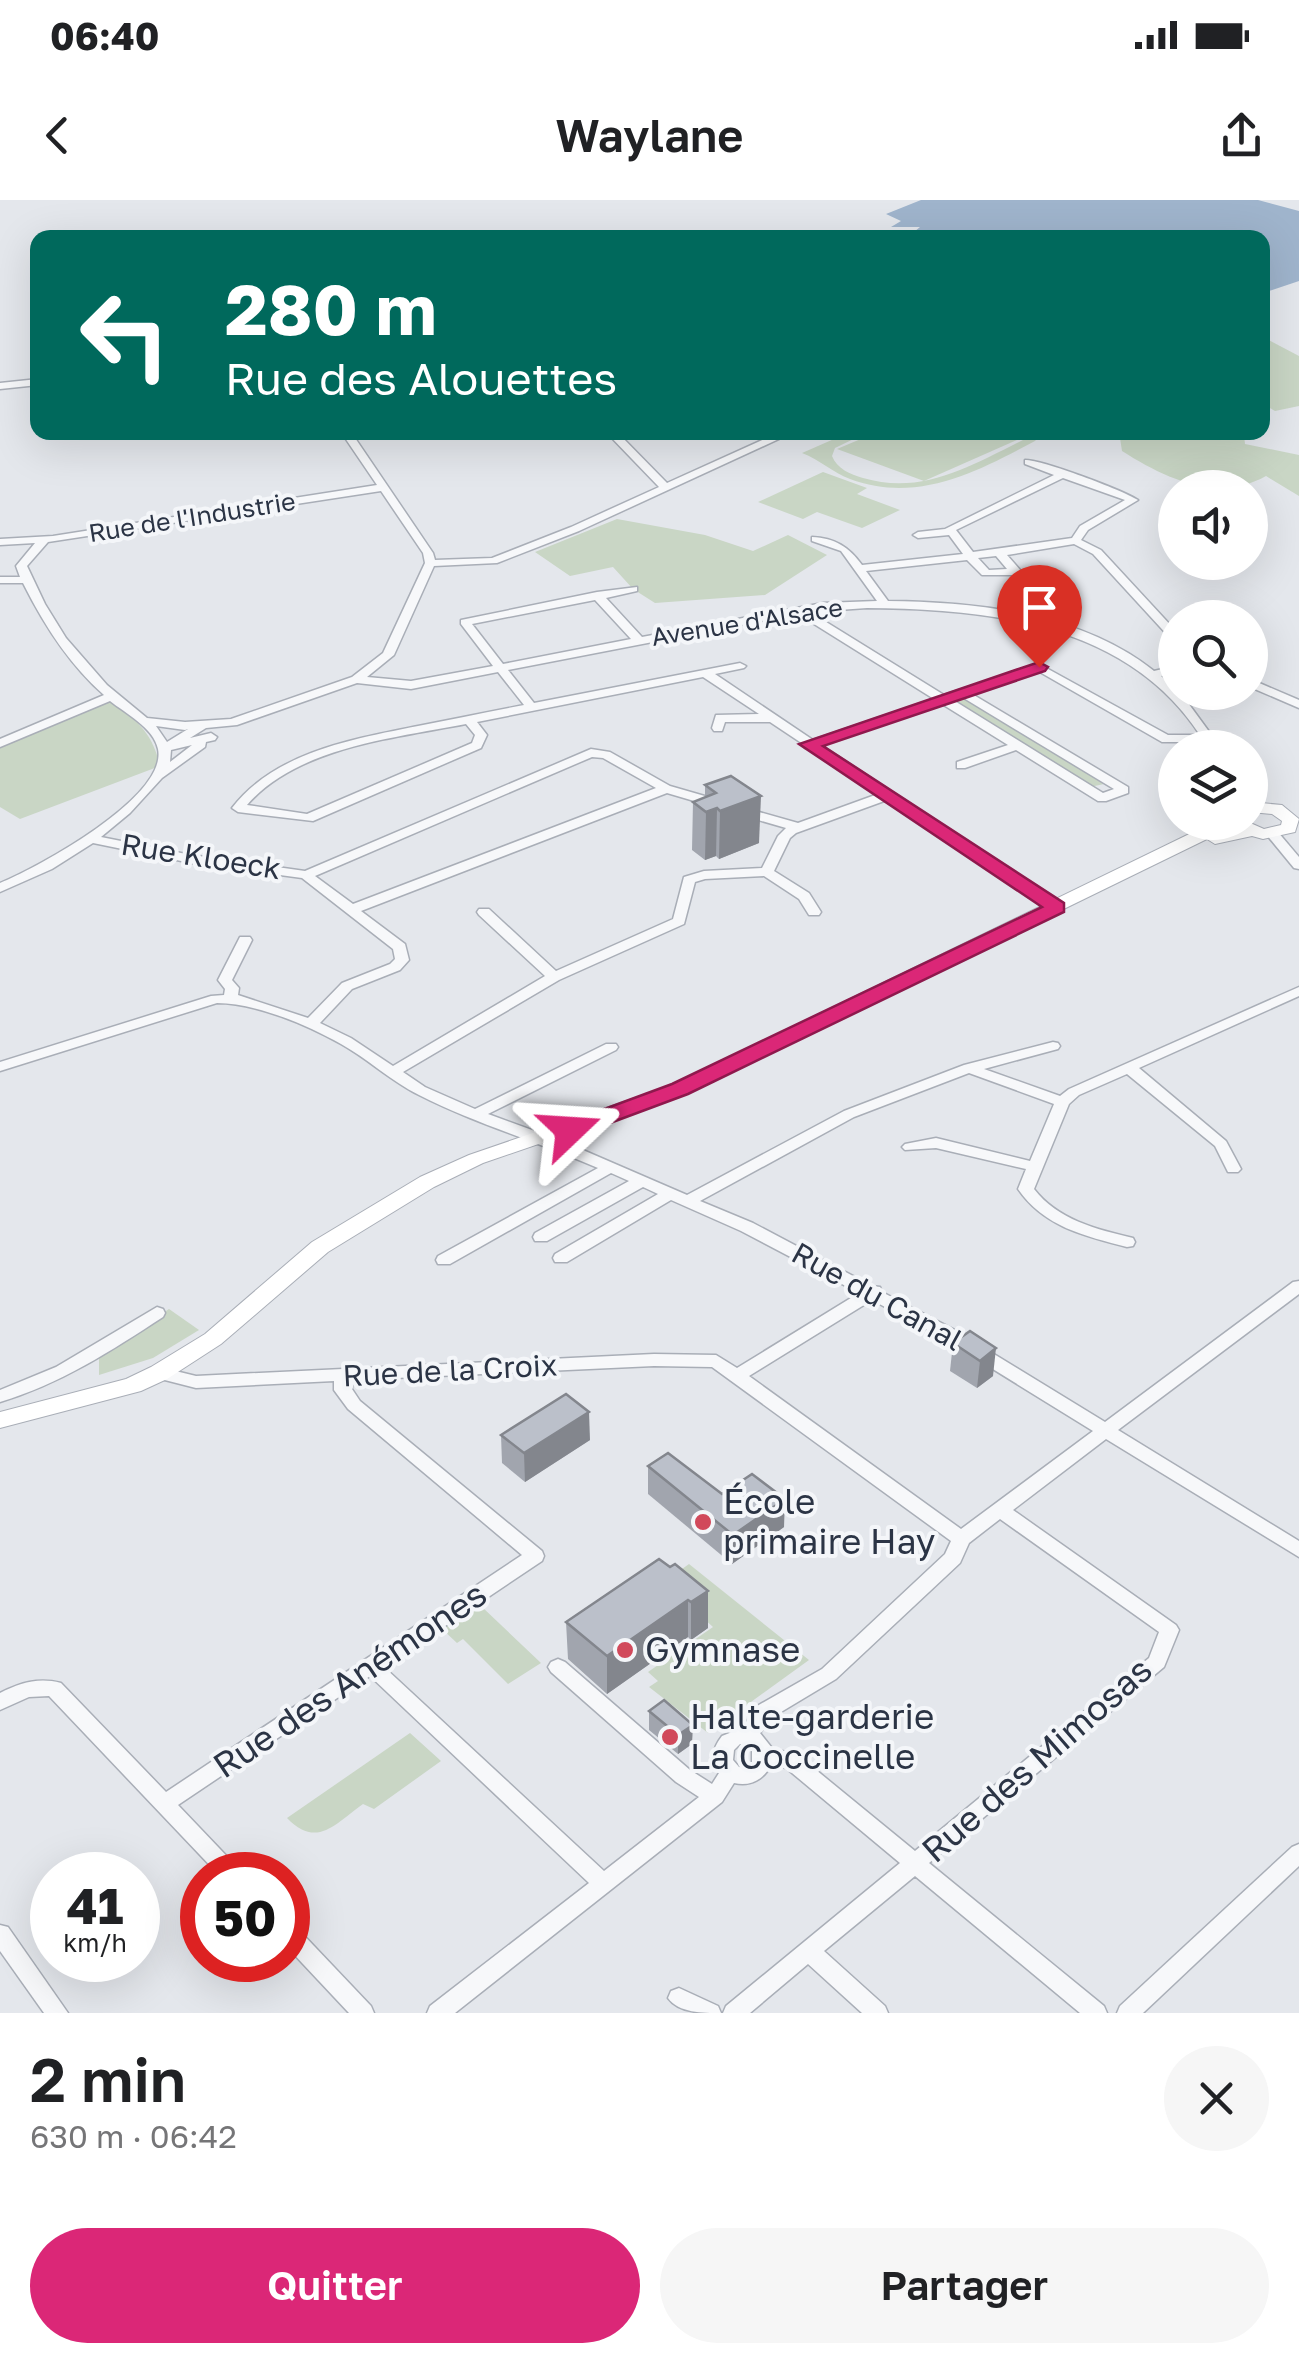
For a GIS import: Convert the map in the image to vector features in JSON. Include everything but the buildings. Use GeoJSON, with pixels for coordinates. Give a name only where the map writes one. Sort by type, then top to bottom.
{"type":"FeatureCollection","features":[{"type":"Feature","properties":{"kind":"main road"},"geometry":{"type":"LineString","coordinates":[[1268,809],[1293,815],[1285,831],[1268,833]]}},
{"type":"Feature","properties":{"kind":"main road"},"geometry":{"type":"LineString","coordinates":[[0,1420],[166,1376],[320,1247],[385,1205],[463,1165],[680,1089],[1198,840]]}},
{"type":"Feature","properties":{"kind":"main road"},"geometry":{"type":"LineString","coordinates":[[1184,848],[1207,840]]}},
{"type":"Feature","properties":{"kind":"street"},"geometry":{"type":"LineString","coordinates":[[0,386],[30,383]]}},
{"type":"Feature","properties":{"kind":"street"},"geometry":{"type":"LineString","coordinates":[[165,748],[356,679],[388,655],[430,562],[428,553],[352,440]]}},
{"type":"Feature","properties":{"kind":"street"},"geometry":{"type":"LineString","coordinates":[[619,440],[665,487]]}},
{"type":"Feature","properties":{"kind":"street"},"geometry":{"type":"LineString","coordinates":[[430,562],[492,561],[772,440]]}},
{"type":"Feature","properties":{"kind":"street"},"geometry":{"type":"LineString","coordinates":[[1029,462],[1134,502],[1084,528],[1075,541]]}},
{"type":"Feature","properties":{"kind":"street"},"geometry":{"type":"LineString","coordinates":[[918,535],[950,532],[1063,474]]}},
{"type":"Feature","properties":{"kind":"street","name":"Rue de l'Industrie"},"geometry":{"type":"LineString","coordinates":[[0,542],[44,540],[384,487]]}},
{"type":"Feature","properties":{"kind":"street"},"geometry":{"type":"LineString","coordinates":[[950,532],[986,572],[1016,572]]}},
{"type":"Feature","properties":{"kind":"street"},"geometry":{"type":"LineString","coordinates":[[816,539],[845,549],[884,603]]}},
{"type":"Feature","properties":{"kind":"street"},"geometry":{"type":"LineString","coordinates":[[44,540],[21,566],[48,619],[82,667],[142,720],[165,748]]}},
{"type":"Feature","properties":{"kind":"street"},"geometry":{"type":"LineString","coordinates":[[860,568],[1075,541],[1097,552],[1158,618]]}},
{"type":"Feature","properties":{"kind":"street"},"geometry":{"type":"LineString","coordinates":[[999,553],[1036,595]]}},
{"type":"Feature","properties":{"kind":"street"},"geometry":{"type":"LineString","coordinates":[[0,580],[28,580]]}},
{"type":"Feature","properties":{"kind":"street"},"geometry":{"type":"LineString","coordinates":[[530,707],[464,622],[633,588]]}},
{"type":"Feature","properties":{"kind":"street"},"geometry":{"type":"LineString","coordinates":[[596,595],[638,640]]}},
{"type":"Feature","properties":{"kind":"street","name":"Avenue d'Alsace"},"geometry":{"type":"LineString","coordinates":[[356,679],[405,686],[800,610],[884,603],[952,606],[1050,626],[1104,646],[1153,675],[1186,705],[1203,730]]}},
{"type":"Feature","properties":{"kind":"street"},"geometry":{"type":"LineString","coordinates":[[800,610],[1102,798],[1124,790],[963,694]]}},
{"type":"Feature","properties":{"kind":"street"},"geometry":{"type":"LineString","coordinates":[[468,720],[480,735],[476,745],[308,818],[238,808],[255,792],[318,754],[468,720],[530,707],[740,666]]}},
{"type":"Feature","properties":{"kind":"street"},"geometry":{"type":"LineString","coordinates":[[808,744],[1039,667],[1158,734]]}},
{"type":"Feature","properties":{"kind":"street"},"geometry":{"type":"LineString","coordinates":[[705,672],[1057,908]]}},
{"type":"Feature","properties":{"kind":"street"},"geometry":{"type":"LineString","coordinates":[[1153,675],[1158,674]]}},
{"type":"Feature","properties":{"kind":"street"},"geometry":{"type":"LineString","coordinates":[[1268,691],[1299,704]]}},
{"type":"Feature","properties":{"kind":"street"},"geometry":{"type":"LineString","coordinates":[[0,743],[111,696]]}},
{"type":"Feature","properties":{"kind":"street"},"geometry":{"type":"LineString","coordinates":[[718,728],[720,718],[770,718]]}},
{"type":"Feature","properties":{"kind":"street"},"geometry":{"type":"LineString","coordinates":[[142,720],[208,731]]}},
{"type":"Feature","properties":{"kind":"street"},"geometry":{"type":"LineString","coordinates":[[0,888],[55,863],[90,838],[130,806],[208,731]]}},
{"type":"Feature","properties":{"kind":"street"},"geometry":{"type":"LineString","coordinates":[[961,765],[1016,746]]}},
{"type":"Feature","properties":{"kind":"street"},"geometry":{"type":"LineString","coordinates":[[160,774],[165,748]]}},
{"type":"Feature","properties":{"kind":"street"},"geometry":{"type":"LineString","coordinates":[[306,875],[595,752],[606,754],[666,789],[798,827]]}},
{"type":"Feature","properties":{"kind":"street"},"geometry":{"type":"LineString","coordinates":[[353,910],[666,789]]}},
{"type":"Feature","properties":{"kind":"street"},"geometry":{"type":"LineString","coordinates":[[768,872],[784,836],[798,827],[886,796]]}},
{"type":"Feature","properties":{"kind":"street"},"geometry":{"type":"LineString","coordinates":[[1272,834],[1299,865]]}},
{"type":"Feature","properties":{"kind":"street","name":"Rue Kloeck"},"geometry":{"type":"LineString","coordinates":[[90,838],[191,859],[306,875],[400,948],[402,960],[395,966],[347,986],[311,1024]]}},
{"type":"Feature","properties":{"kind":"street"},"geometry":{"type":"LineString","coordinates":[[393,1072],[554,977],[679,921],[689,880],[768,872],[804,896],[814,912]]}},
{"type":"Feature","properties":{"kind":"street"},"geometry":{"type":"LineString","coordinates":[[484,912],[554,977]]}},
{"type":"Feature","properties":{"kind":"street"},"geometry":{"type":"LineString","coordinates":[[0,1067],[198,1004],[230,998],[232,988],[225,980],[245,940]]}},
{"type":"Feature","properties":{"kind":"street"},"geometry":{"type":"LineString","coordinates":[[1127,1242],[1076,1228],[1032,1198],[1026,1189],[1062,1102],[1074,1092],[1299,991]]}},
{"type":"Feature","properties":{"kind":"street","name":"Rue du Canal"},"geometry":{"type":"LineString","coordinates":[[230,998],[311,1024],[475,1116],[542,1139],[689,1200],[874,1291],[1299,1550]]}},
{"type":"Feature","properties":{"kind":"street"},"geometry":{"type":"LineString","coordinates":[[689,1200],[849,1114],[969,1068],[1053,1046]]}},
{"type":"Feature","properties":{"kind":"street"},"geometry":{"type":"LineString","coordinates":[[475,1116],[611,1047]]}},
{"type":"Feature","properties":{"kind":"street"},"geometry":{"type":"LineString","coordinates":[[969,1068],[1062,1102]]}},
{"type":"Feature","properties":{"kind":"street"},"geometry":{"type":"LineString","coordinates":[[1129,1068],[1221,1144],[1233,1170]]}},
{"type":"Feature","properties":{"kind":"street"},"geometry":{"type":"LineString","coordinates":[[910,1146],[936,1143],[1034,1166]]}},
{"type":"Feature","properties":{"kind":"street"},"geometry":{"type":"LineString","coordinates":[[444,1260],[611,1167]]}},
{"type":"Feature","properties":{"kind":"street"},"geometry":{"type":"LineString","coordinates":[[541,1237],[642,1180]]}},
{"type":"Feature","properties":{"kind":"street"},"geometry":{"type":"LineString","coordinates":[[561,1258],[671,1193]]}},
{"type":"Feature","properties":{"kind":"street"},"geometry":{"type":"LineString","coordinates":[[746,1738],[764,1712],[829,1674],[953,1558],[962,1539],[1299,1286]]}},
{"type":"Feature","properties":{"kind":"street"},"geometry":{"type":"LineString","coordinates":[[874,1291],[738,1374],[962,1539]]}},
{"type":"Feature","properties":{"kind":"street"},"geometry":{"type":"LineString","coordinates":[[0,1396],[33,1387],[82,1362],[157,1313]]}},
{"type":"Feature","properties":{"kind":"street","name":"Rue de la Croix"},"geometry":{"type":"LineString","coordinates":[[166,1376],[196,1382],[654,1360],[716,1361],[738,1374]]}},
{"type":"Feature","properties":{"kind":"street","name":"Rue des Anémones"},"geometry":{"type":"LineString","coordinates":[[164,1804],[535,1556],[354,1405],[343,1390],[343,1377]]}},
{"type":"Feature","properties":{"kind":"street","name":"Rue des Mimosas"},"geometry":{"type":"LineString","coordinates":[[734,2013],[1157,1662],[1169,1630],[1000,1510]]}},
{"type":"Feature","properties":{"kind":"street"},"geometry":{"type":"LineString","coordinates":[[371,1666],[604,1884]]}},
{"type":"Feature","properties":{"kind":"street"},"geometry":{"type":"LineString","coordinates":[[558,1668],[683,1776],[715,1796]]}},
{"type":"Feature","properties":{"kind":"street"},"geometry":{"type":"LineString","coordinates":[[0,1702],[26,1689],[54,1688],[210,1852]]}},
{"type":"Feature","properties":{"kind":"street"},"geometry":{"type":"LineString","coordinates":[[766,1755],[762,1767],[754,1772],[731,1771],[721,1759],[721,1750],[732,1739],[746,1738],[759,1743],[766,1755],[792,1762],[1096,2013]]}},
{"type":"Feature","properties":{"kind":"street"},"geometry":{"type":"LineString","coordinates":[[438,2013],[715,1796],[731,1771]]}},
{"type":"Feature","properties":{"kind":"street"},"geometry":{"type":"LineString","coordinates":[[1128,2013],[1299,1852]]}},
{"type":"Feature","properties":{"kind":"street"},"geometry":{"type":"LineString","coordinates":[[0,1934],[58,2013]]}},
{"type":"Feature","properties":{"kind":"street"},"geometry":{"type":"LineString","coordinates":[[810,1952],[877,2013]]}},
{"type":"Feature","properties":{"kind":"street"},"geometry":{"type":"LineString","coordinates":[[310,1957],[363,2013]]}},
{"type":"Feature","properties":{"kind":"street"},"geometry":{"type":"LineString","coordinates":[[679,1998],[710,2013]]}},
{"type":"Feature","properties":{"kind":"green space"},"geometry":{"type":"Polygon","coordinates":[[[1270,341],[1299,356],[1299,406],[1275,411],[1270,408],[1270,341]]]}},
{"type":"Feature","properties":{"kind":"green space"},"geometry":{"type":"Polygon","coordinates":[[[832,440],[852,440],[835,448],[832,456],[841,468],[885,483],[907,483],[948,474],[1023,440],[1036,440],[969,473],[923,486],[899,488],[850,479],[802,453],[832,440]]]}},
{"type":"Feature","properties":{"kind":"green space"},"geometry":{"type":"Polygon","coordinates":[[[858,440],[1017,440],[924,481],[837,449],[858,440]]]}},
{"type":"Feature","properties":{"kind":"green space"},"geometry":{"type":"Polygon","coordinates":[[[1120,440],[1245,440],[1245,444],[1299,455],[1299,496],[1268,477],[1268,470],[1156,471],[1122,451],[1120,440]]]}},
{"type":"Feature","properties":{"kind":"green space"},"geometry":{"type":"Polygon","coordinates":[[[823,472],[867,488],[857,494],[900,510],[862,528],[817,512],[803,519],[758,502],[823,472]]]}},
{"type":"Feature","properties":{"kind":"green space"},"geometry":{"type":"Polygon","coordinates":[[[617,519],[705,535],[753,551],[788,535],[827,555],[765,595],[655,603],[633,589],[613,567],[570,576],[535,552],[617,519]]]}},
{"type":"Feature","properties":{"kind":"green space"},"geometry":{"type":"Polygon","coordinates":[[[966,698],[1104,784],[1090,787],[953,701],[966,698]]]}},
{"type":"Feature","properties":{"kind":"green space"},"geometry":{"type":"Polygon","coordinates":[[[107,700],[141,727],[160,766],[20,819],[0,807],[0,745],[107,700]]]}},
{"type":"Feature","properties":{"kind":"green space"},"geometry":{"type":"Polygon","coordinates":[[[169,1309],[199,1330],[153,1358],[99,1375],[99,1355],[169,1309]]]}},
{"type":"Feature","properties":{"kind":"green space"},"geometry":{"type":"Polygon","coordinates":[[[689,1564],[809,1660],[708,1733],[649,1687],[658,1681],[648,1672],[713,1627],[664,1582],[689,1564]]]}},
{"type":"Feature","properties":{"kind":"green space"},"geometry":{"type":"Polygon","coordinates":[[[481,1606],[541,1663],[508,1684],[463,1639],[457,1643],[442,1629],[481,1606]]]}},
{"type":"Feature","properties":{"kind":"green space"},"geometry":{"type":"Polygon","coordinates":[[[410,1733],[441,1761],[374,1809],[363,1804],[335,1825],[317,1832],[308,1832],[287,1818],[410,1733]]]}},
{"type":"Feature","properties":{"kind":"water"},"geometry":{"type":"Polygon","coordinates":[[[921,200],[1258,200],[1299,211],[1299,281],[1270,291],[1270,230],[916,230],[920,227],[891,227],[901,221],[886,214],[921,200]]]}},
{"type":"Feature","properties":{"kind":"place","name":"École primaire Hay"},"geometry":{"type":"Point","coordinates":[703,1522]}},
{"type":"Feature","properties":{"kind":"place","name":"Gymnase"},"geometry":{"type":"Point","coordinates":[625,1650]}},
{"type":"Feature","properties":{"kind":"place","name":"Halte-garderie La Coccinelle"},"geometry":{"type":"Point","coordinates":[670,1737]}},
{"type":"Feature","properties":{"kind":"route"},"geometry":{"type":"LineString","coordinates":[[570,1130],[680,1089],[1057,908],[808,744],[1039,667]]}}]}
